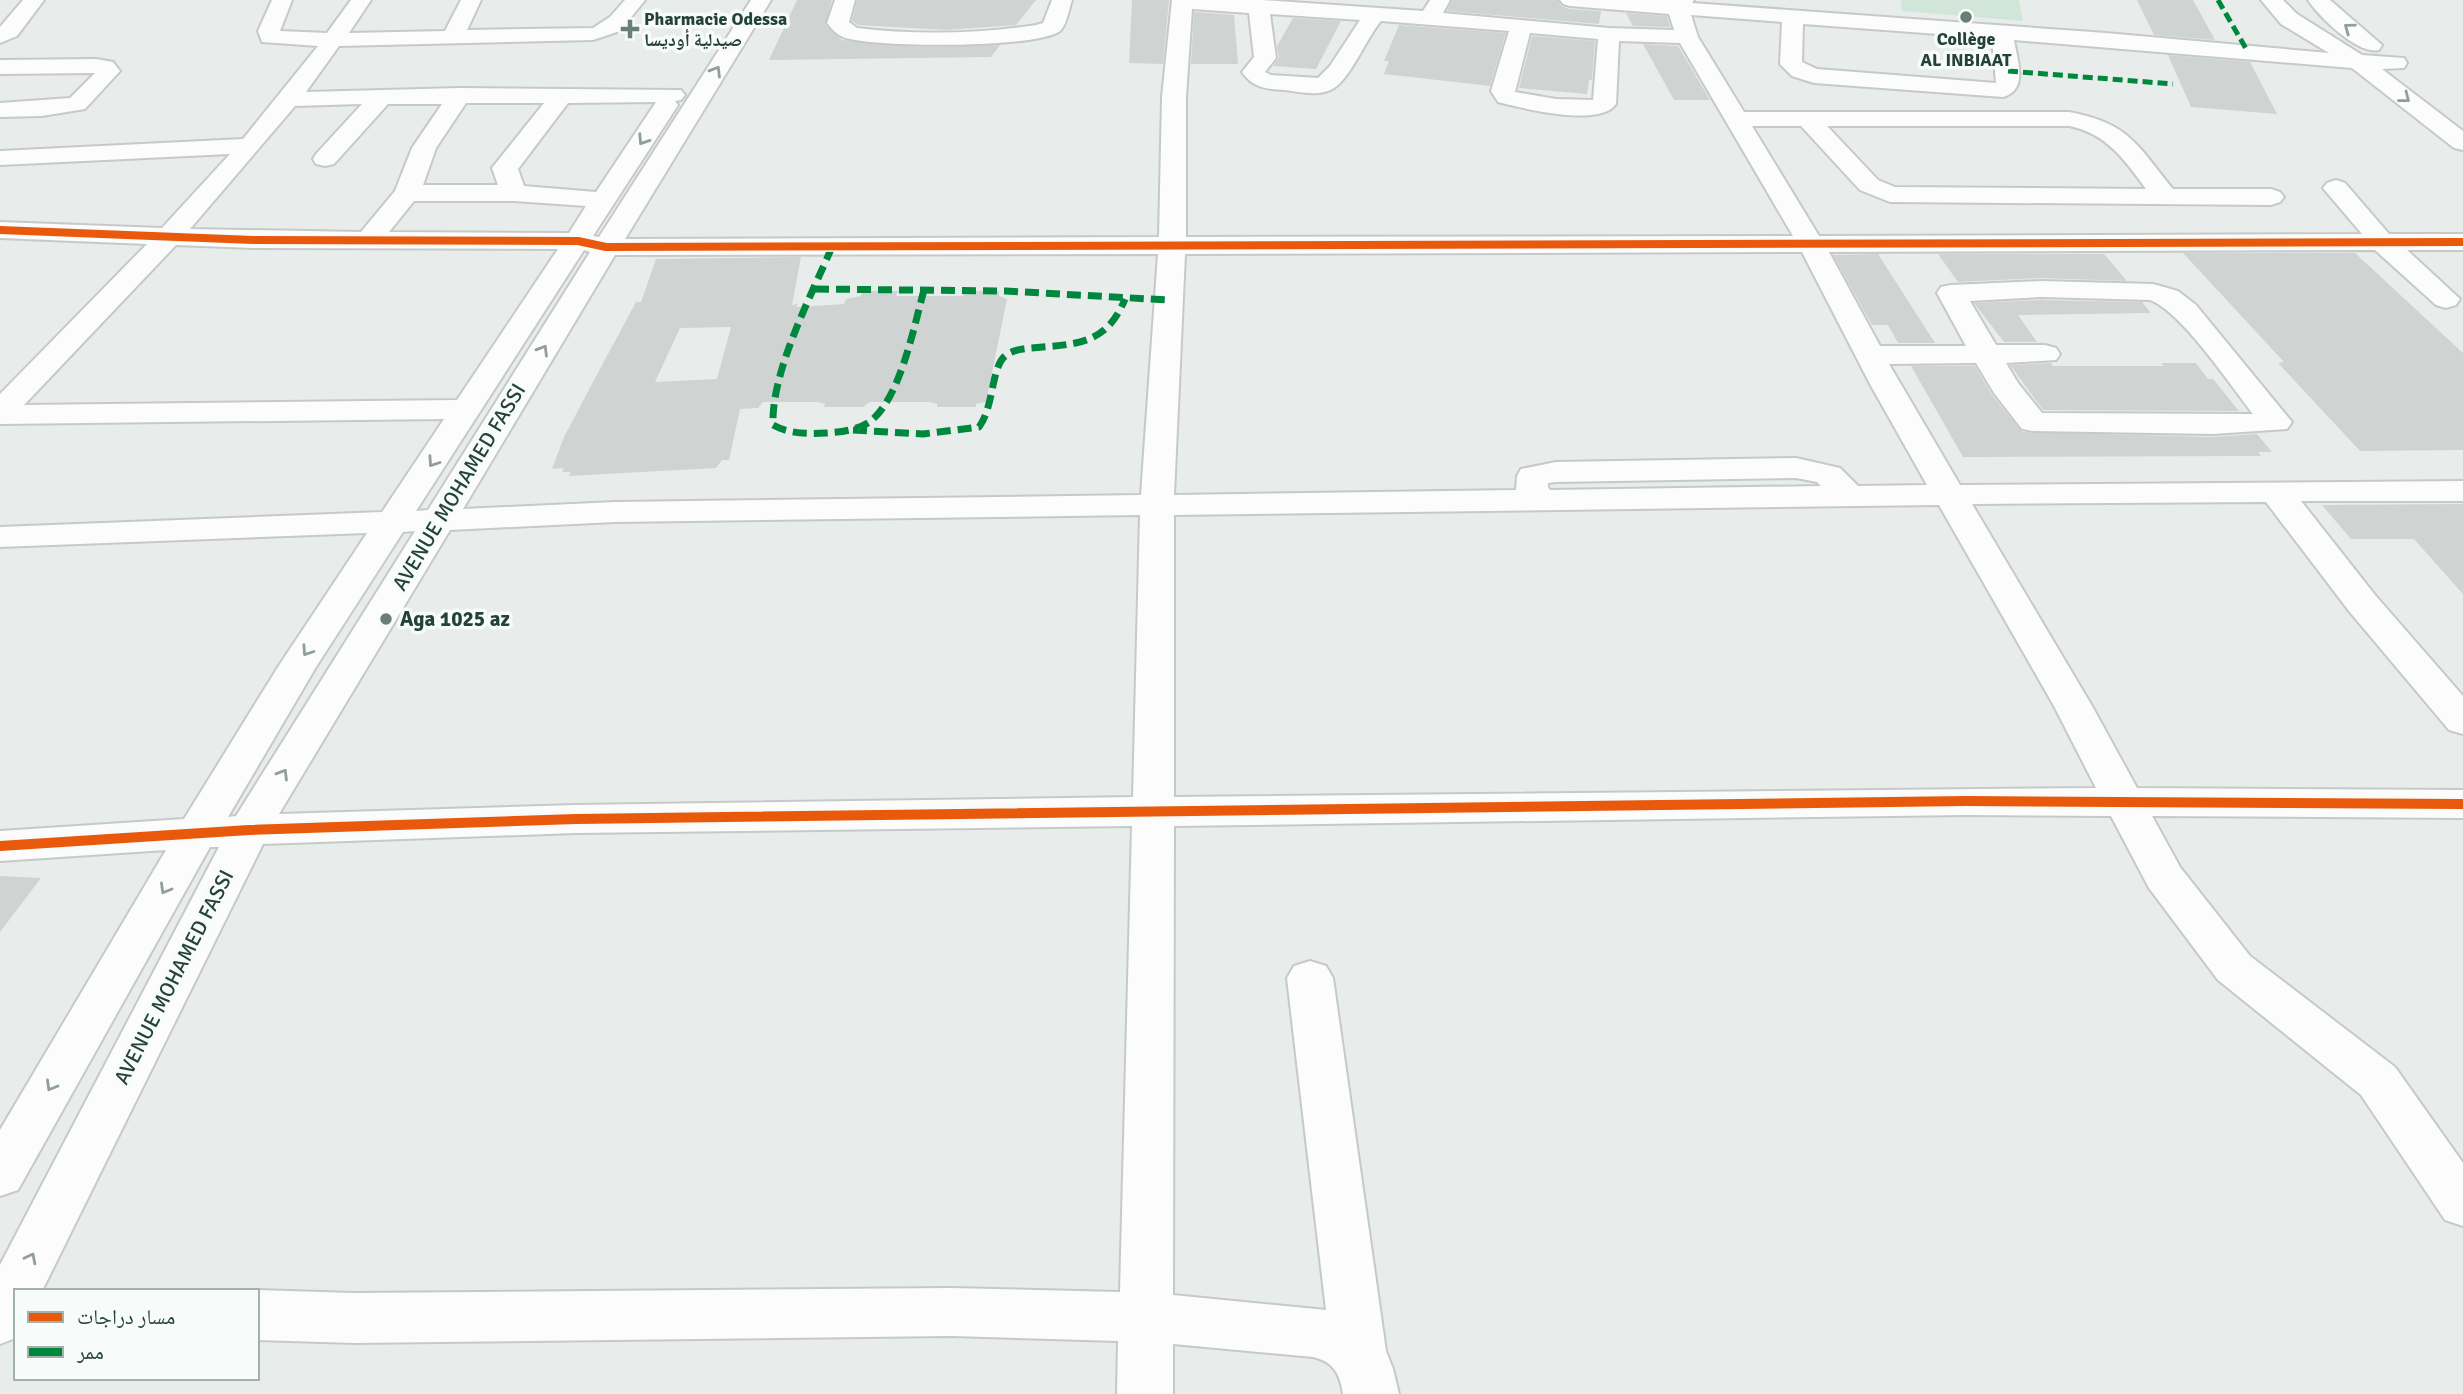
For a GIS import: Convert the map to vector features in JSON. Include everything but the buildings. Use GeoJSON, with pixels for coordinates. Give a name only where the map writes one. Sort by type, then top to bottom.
{"type":"FeatureCollection","features":[{"type":"Feature","properties":{"kind":"street"},"geometry":{"type":"LineString","coordinates":[[0,36],[9,31],[34,0]]}},
{"type":"Feature","properties":{"kind":"street"},"geometry":{"type":"LineString","coordinates":[[282,0],[269,32],[270,37],[335,40],[598,33],[619,22],[635,0]]}},
{"type":"Feature","properties":{"kind":"street"},"geometry":{"type":"LineString","coordinates":[[0,414],[169,237],[250,146],[335,40],[361,0]]}},
{"type":"Feature","properties":{"kind":"street"},"geometry":{"type":"LineString","coordinates":[[453,37],[471,0]]}},
{"type":"Feature","properties":{"kind":"street","name":"AVENUE MOHAMED FASSI"},"geometry":{"type":"LineString","coordinates":[[16,1289],[249,830],[440,519],[600,240],[761,0]]}},
{"type":"Feature","properties":{"kind":"street"},"geometry":{"type":"LineString","coordinates":[[845,0],[838,23],[856,34],[993,36],[1047,31],[1057,18],[1062,0]]}},
{"type":"Feature","properties":{"kind":"street"},"geometry":{"type":"LineString","coordinates":[[1570,0],[1681,4],[1793,17],[2396,63]]}},
{"type":"Feature","properties":{"kind":"street"},"geometry":{"type":"LineString","coordinates":[[2271,0],[2289,19],[2358,62],[2463,143]]}},
{"type":"Feature","properties":{"kind":"street"},"geometry":{"type":"LineString","coordinates":[[2318,0],[2337,19],[2417,79]]}},
{"type":"Feature","properties":{"kind":"street"},"geometry":{"type":"LineString","coordinates":[[1144,1394],[1157,507],[1172,239],[1174,97],[1182,1],[1375,15],[1435,9],[1521,26],[1609,34],[1687,37]]}},
{"type":"Feature","properties":{"kind":"street"},"geometry":{"type":"LineString","coordinates":[[1681,4],[1687,37],[1806,236],[1885,384],[2127,803],[2164,877],[2234,968],[2378,1081],[2463,1204]]}},
{"type":"Feature","properties":{"kind":"street"},"geometry":{"type":"LineString","coordinates":[[1261,6],[1259,14],[1265,58],[1253,72],[1268,82],[1287,84],[1318,86],[1330,80],[1358,35],[1375,15]]}},
{"type":"Feature","properties":{"kind":"street"},"geometry":{"type":"LineString","coordinates":[[1793,17],[1791,64],[1806,74],[1912,85],[2003,90],[2007,87],[2002,33]]}},
{"type":"Feature","properties":{"kind":"street"},"geometry":{"type":"LineString","coordinates":[[1521,26],[1503,91],[1506,97],[1569,106],[1592,108],[1604,104],[1609,34]]}},
{"type":"Feature","properties":{"kind":"street"},"geometry":{"type":"LineString","coordinates":[[1793,42],[1820,44]]}},
{"type":"Feature","properties":{"kind":"street"},"geometry":{"type":"LineString","coordinates":[[1980,58],[2006,60]]}},
{"type":"Feature","properties":{"kind":"street"},"geometry":{"type":"LineString","coordinates":[[0,67],[96,66],[105,67],[109,71],[82,101],[77,103],[51,108],[0,110]]}},
{"type":"Feature","properties":{"kind":"street","name":"AVENUE MOHAMED FASSI"},"geometry":{"type":"LineString","coordinates":[[0,1175],[197,833],[297,667],[468,409],[600,240],[604,200],[688,72]]}},
{"type":"Feature","properties":{"kind":"street"},"geometry":{"type":"LineString","coordinates":[[289,99],[460,95],[673,95]]}},
{"type":"Feature","properties":{"kind":"street"},"geometry":{"type":"LineString","coordinates":[[368,241],[407,193],[424,148],[460,95]]}},
{"type":"Feature","properties":{"kind":"street"},"geometry":{"type":"LineString","coordinates":[[514,193],[505,168],[555,107],[558,96]]}},
{"type":"Feature","properties":{"kind":"street"},"geometry":{"type":"LineString","coordinates":[[325,159],[382,97]]}},
{"type":"Feature","properties":{"kind":"street"},"geometry":{"type":"LineString","coordinates":[[1737,119],[2069,120],[2094,124],[2119,140],[2165,197]]}},
{"type":"Feature","properties":{"kind":"street"},"geometry":{"type":"LineString","coordinates":[[1807,119],[1869,185],[1891,194],[2272,197]]}},
{"type":"Feature","properties":{"kind":"street"},"geometry":{"type":"LineString","coordinates":[[0,158],[250,146]]}},
{"type":"Feature","properties":{"kind":"street"},"geometry":{"type":"LineString","coordinates":[[2336,188],[2374,233],[2446,299]]}},
{"type":"Feature","properties":{"kind":"street"},"geometry":{"type":"LineString","coordinates":[[407,193],[514,193],[604,200]]}},
{"type":"Feature","properties":{"kind":"street"},"geometry":{"type":"LineString","coordinates":[[205,196],[209,215],[215,223],[253,240]]}},
{"type":"Feature","properties":{"kind":"street"},"geometry":{"type":"LineString","coordinates":[[0,230],[253,240],[368,241],[2374,233],[2463,225]]}},
{"type":"Feature","properties":{"kind":"street"},"geometry":{"type":"LineString","coordinates":[[2374,233],[2463,242]]}},
{"type":"Feature","properties":{"kind":"street"},"geometry":{"type":"LineString","coordinates":[[127,280],[183,259],[253,240]]}},
{"type":"Feature","properties":{"kind":"street"},"geometry":{"type":"LineString","coordinates":[[2041,289],[2153,292],[2168,297],[2186,311],[2221,358],[2277,419],[2273,422],[2213,425],[2038,423],[2031,420],[2005,387],[1985,355],[1952,296],[1954,292],[2041,289]]}},
{"type":"Feature","properties":{"kind":"street"},"geometry":{"type":"LineString","coordinates":[[1870,355],[2045,354]]}},
{"type":"Feature","properties":{"kind":"street"},"geometry":{"type":"LineString","coordinates":[[0,414],[468,409]]}},
{"type":"Feature","properties":{"kind":"street"},"geometry":{"type":"LineString","coordinates":[[2275,491],[2370,612],[2463,721]]}},
{"type":"Feature","properties":{"kind":"street"},"geometry":{"type":"LineString","coordinates":[[0,537],[128,534],[615,512],[1157,507],[1950,493],[2463,491]]}},
{"type":"Feature","properties":{"kind":"street"},"geometry":{"type":"LineString","coordinates":[[0,846],[249,830],[576,819],[1966,801],[2463,804]]}},
{"type":"Feature","properties":{"kind":"street"},"geometry":{"type":"LineString","coordinates":[[1310,978],[1364,1373]]}},
{"type":"Feature","properties":{"kind":"street","name":"AVENUE MOHAMED FASSI"},"geometry":{"type":"LineString","coordinates":[[6,1308],[14,1292]]}},
{"type":"Feature","properties":{"kind":"street"},"geometry":{"type":"LineString","coordinates":[[259,1315],[368,1318],[951,1312],[1147,1317],[1313,1332],[1338,1337],[1364,1373]]}},
{"type":"Feature","properties":{"kind":"green space"},"geometry":{"type":"Polygon","coordinates":[[[1901,0],[2019,0],[2023,21],[1902,11],[1901,0]]]}},
{"type":"Feature","properties":{"kind":"marked path"},"geometry":{"type":"LineString","coordinates":[[2218,0],[2248,52]]}},
{"type":"Feature","properties":{"kind":"marked path"},"geometry":{"type":"LineString","coordinates":[[2008,71],[2173,84]]}},
{"type":"Feature","properties":{"kind":"marked path"},"geometry":{"type":"LineString","coordinates":[[832,247],[784,365],[772,411],[773,425],[779,428],[802,433],[834,432],[854,429],[872,420],[889,397],[924,290]]}},
{"type":"Feature","properties":{"kind":"marked path"},"geometry":{"type":"LineString","coordinates":[[815,289],[1006,291],[1168,300]]}},
{"type":"Feature","properties":{"kind":"marked path"},"geometry":{"type":"LineString","coordinates":[[853,430],[923,434],[979,427],[990,408],[1001,359],[1020,349],[1090,340],[1111,326],[1125,299]]}},
{"type":"Feature","properties":{"kind":"cycle path"},"geometry":{"type":"LineString","coordinates":[[0,230],[253,240],[578,241],[606,247],[2463,242]]}},
{"type":"Feature","properties":{"kind":"cycle path"},"geometry":{"type":"LineString","coordinates":[[0,846],[249,830],[576,819],[1966,801],[2463,804]]}},
{"type":"Feature","properties":{"kind":"place","name":"Collège AL INBIAAT"},"geometry":{"type":"Point","coordinates":[1966,17]}},
{"type":"Feature","properties":{"kind":"place","name":"Pharmacie Odessa صيدلية أوديسا"},"geometry":{"type":"Point","coordinates":[630,29]}},
{"type":"Feature","properties":{"kind":"place","name":"Aga 1025 az"},"geometry":{"type":"Point","coordinates":[386,619]}}]}
